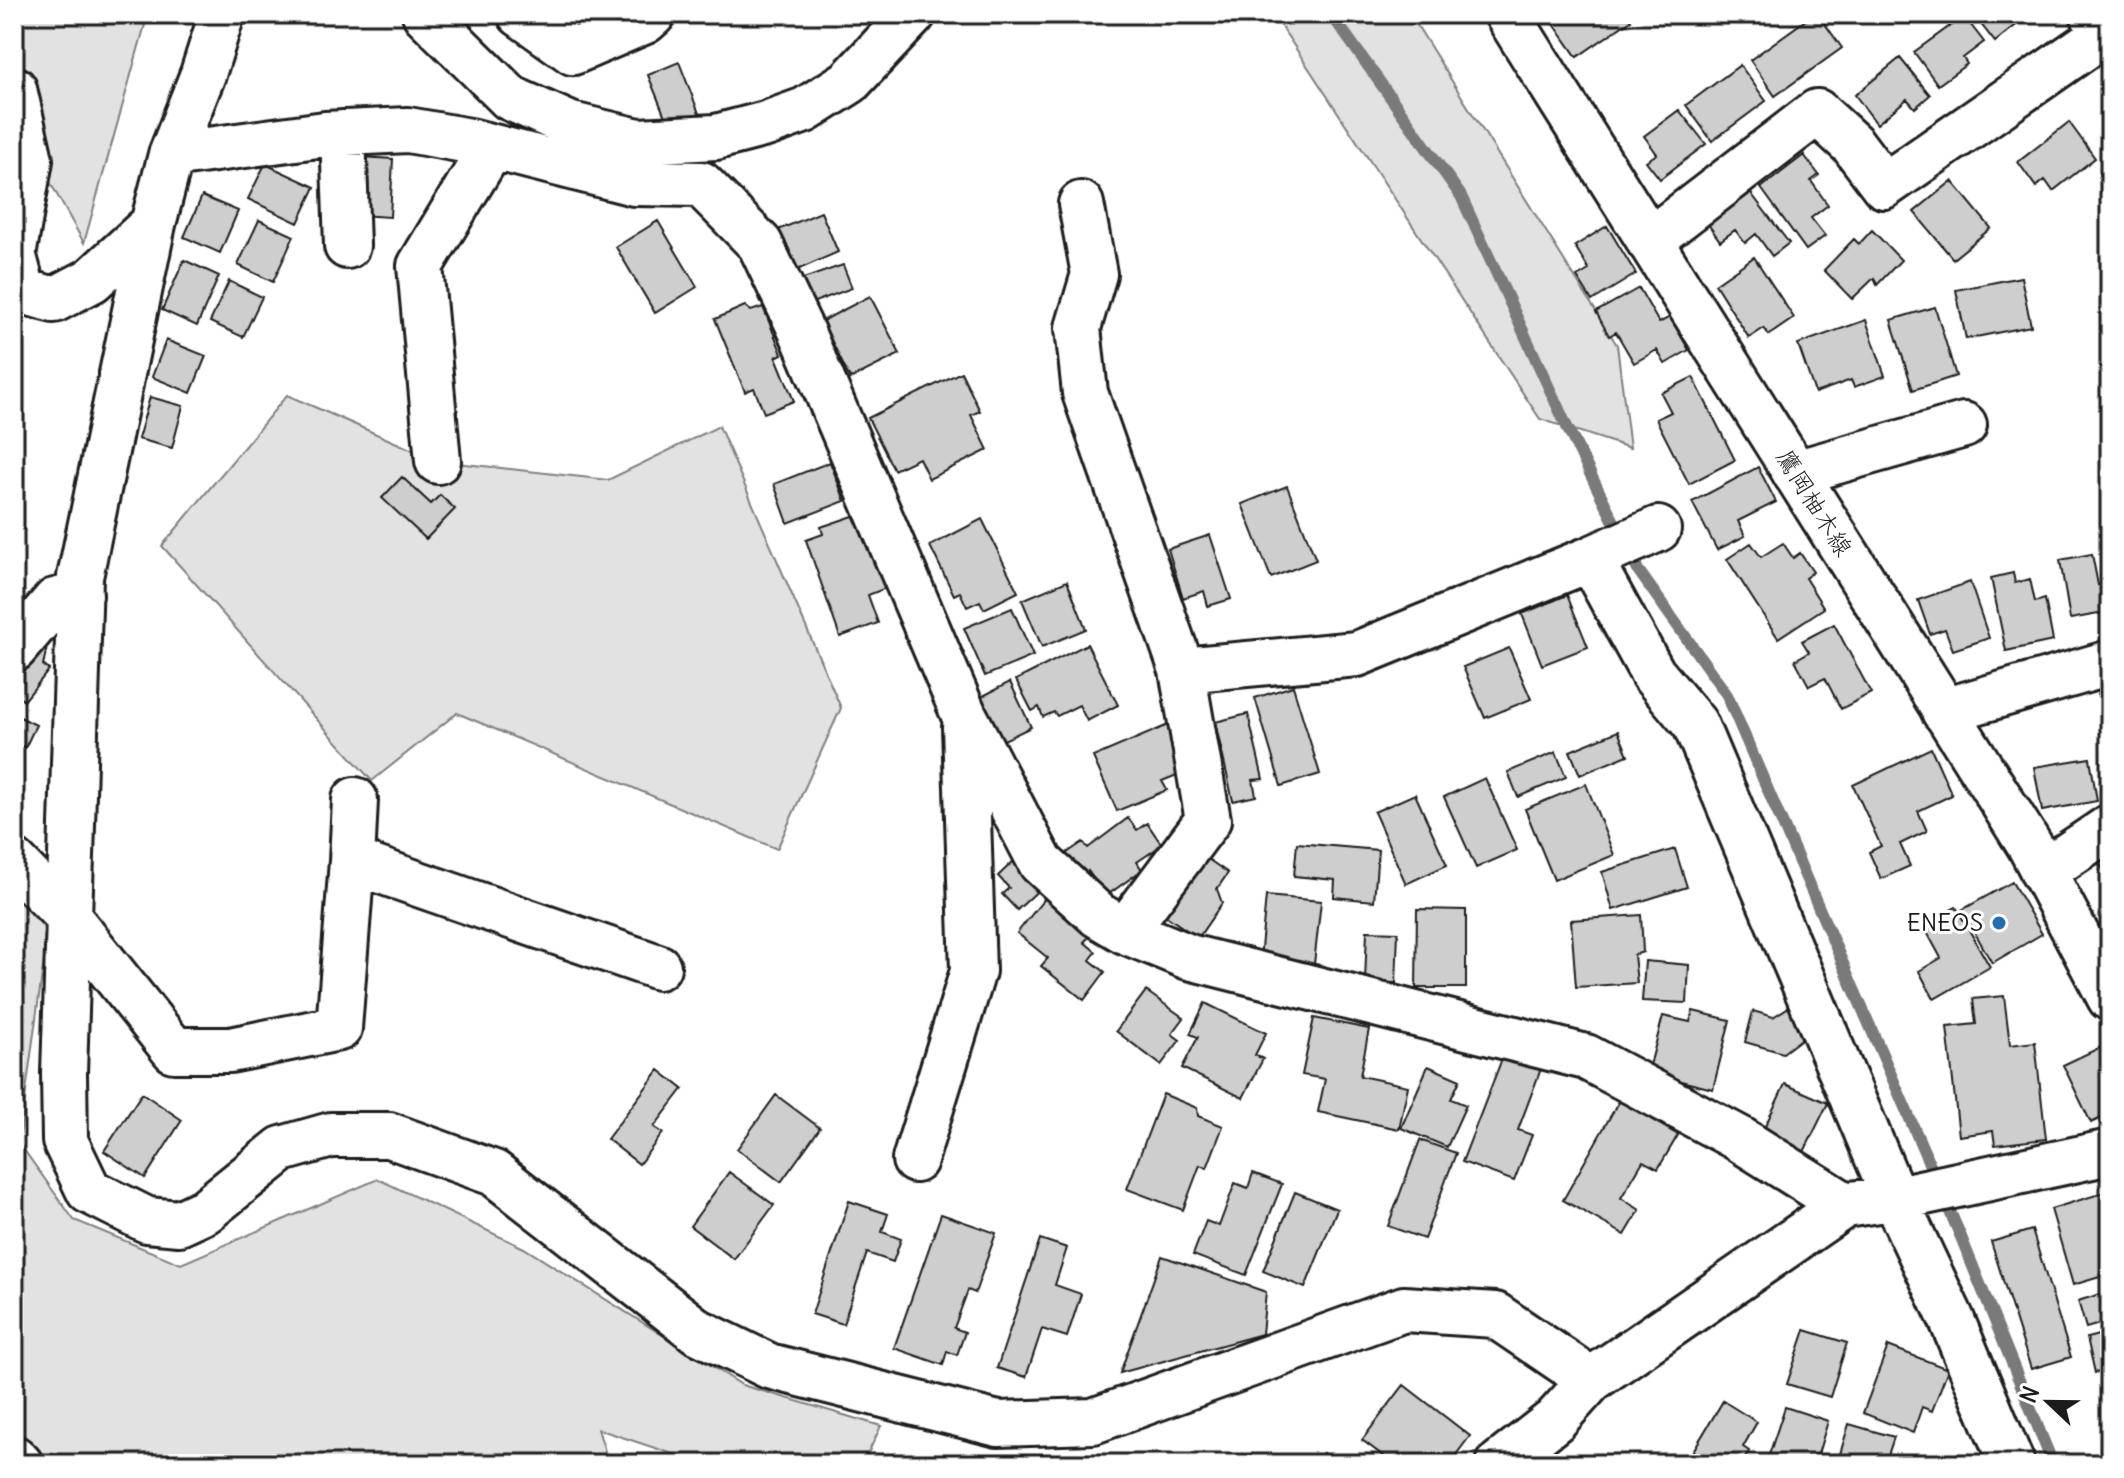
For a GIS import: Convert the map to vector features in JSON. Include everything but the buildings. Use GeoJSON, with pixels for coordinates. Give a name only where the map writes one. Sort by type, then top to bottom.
{"type":"FeatureCollection","features":[{"type":"Feature","properties":{"kind":"street"},"geometry":{"type":"LineString","coordinates":[[222,14],[203,74],[171,155],[153,224],[80,577],[64,1073],[65,1141],[89,1191],[147,1220],[179,1223],[205,1211],[282,1149],[331,1135],[389,1135],[494,1173],[697,1331],[769,1366],[998,1424],[1093,1421],[1404,1309],[1495,1315],[1591,1380]]}},
{"type":"Feature","properties":{"kind":"street"},"geometry":{"type":"LineString","coordinates":[[425,14],[510,98],[571,125],[638,141],[716,137],[805,110],[849,82],[913,14]]}},
{"type":"Feature","properties":{"kind":"street"},"geometry":{"type":"LineString","coordinates":[[520,14],[573,52],[645,21],[653,14]]}},
{"type":"Feature","properties":{"kind":"street","name":"鷹岡柚木線"},"geometry":{"type":"LineString","coordinates":[[1507,14],[2030,846],[2110,998]]}},
{"type":"Feature","properties":{"kind":"street"},"geometry":{"type":"LineString","coordinates":[[1649,241],[1817,112],[1853,145],[1884,186],[2102,35],[2093,14]]}},
{"type":"Feature","properties":{"kind":"street"},"geometry":{"type":"LineString","coordinates":[[14,89],[30,160],[14,250]]}},
{"type":"Feature","properties":{"kind":"street"},"geometry":{"type":"LineString","coordinates":[[171,155],[325,134],[408,130],[492,147],[634,183],[701,184],[760,244],[800,328],[964,715],[1041,863],[1098,915],[1125,931],[1189,957],[1586,1057],[1738,1138],[1845,1205]]}},
{"type":"Feature","properties":{"kind":"street"},"geometry":{"type":"LineString","coordinates":[[343,133],[347,246]]}},
{"type":"Feature","properties":{"kind":"street"},"geometry":{"type":"LineString","coordinates":[[438,461],[420,266],[492,147]]}},
{"type":"Feature","properties":{"kind":"street"},"geometry":{"type":"LineString","coordinates":[[1081,204],[1094,274],[1078,328],[1085,393],[1182,670],[1208,820],[1125,931]]}},
{"type":"Feature","properties":{"kind":"street"},"geometry":{"type":"LineString","coordinates":[[14,257],[23,291],[54,300],[92,280],[153,224]]}},
{"type":"Feature","properties":{"kind":"street"},"geometry":{"type":"LineString","coordinates":[[1795,473],[1964,425]]}},
{"type":"Feature","properties":{"kind":"street"},"geometry":{"type":"LineString","coordinates":[[1182,670],[1357,654],[1658,529]]}},
{"type":"Feature","properties":{"kind":"street"},"geometry":{"type":"LineString","coordinates":[[1590,559],[1653,674],[1695,724],[1902,1196],[2012,1464]]}},
{"type":"Feature","properties":{"kind":"street"},"geometry":{"type":"LineString","coordinates":[[14,649],[55,601],[80,595]]}},
{"type":"Feature","properties":{"kind":"street"},"geometry":{"type":"LineString","coordinates":[[1944,711],[2110,663]]}},
{"type":"Feature","properties":{"kind":"street"},"geometry":{"type":"LineString","coordinates":[[915,1160],[973,971],[964,715]]}},
{"type":"Feature","properties":{"kind":"street"},"geometry":{"type":"LineString","coordinates":[[14,862],[69,918],[174,1050],[230,1050],[339,1028],[355,800]]}},
{"type":"Feature","properties":{"kind":"street"},"geometry":{"type":"LineString","coordinates":[[2043,872],[2110,827]]}},
{"type":"Feature","properties":{"kind":"street"},"geometry":{"type":"LineString","coordinates":[[352,861],[658,967]]}},
{"type":"Feature","properties":{"kind":"street"},"geometry":{"type":"LineString","coordinates":[[1499,1464],[1555,1420],[1591,1380],[1845,1205],[1959,1185],[2110,1152]]}},
{"type":"Feature","properties":{"kind":"street"},"geometry":{"type":"LineString","coordinates":[[14,1458],[20,1464]]}},
{"type":"Feature","properties":{"kind":"shaded area"},"geometry":{"type":"Polygon","coordinates":[[[14,14],[148,14],[84,243],[14,118],[14,14]]]}},
{"type":"Feature","properties":{"kind":"shaded area"},"geometry":{"type":"Polygon","coordinates":[[[1273,14],[1410,14],[1617,345],[1630,448],[1540,419],[1273,14]]]}},
{"type":"Feature","properties":{"kind":"shaded area"},"geometry":{"type":"Polygon","coordinates":[[[287,395],[438,461],[608,480],[719,426],[841,708],[777,849],[457,713],[372,781],[162,546],[287,395]]]}},
{"type":"Feature","properties":{"kind":"shaded area"},"geometry":{"type":"Polygon","coordinates":[[[14,873],[52,901],[19,1143],[74,1220],[181,1264],[378,1179],[524,1248],[742,1385],[881,1426],[863,1464],[703,1464],[598,1429],[609,1464],[14,1464],[14,873]]]}},
{"type":"Feature","properties":{"kind":"waterway"},"geometry":{"type":"LineString","coordinates":[[1331,14],[1461,196],[1568,429],[1638,570],[1727,695],[1961,1237],[2053,1464]]}},
{"type":"Feature","properties":{"kind":"place","name":"ENEOS"},"geometry":{"type":"Point","coordinates":[1999,923]}}]}
